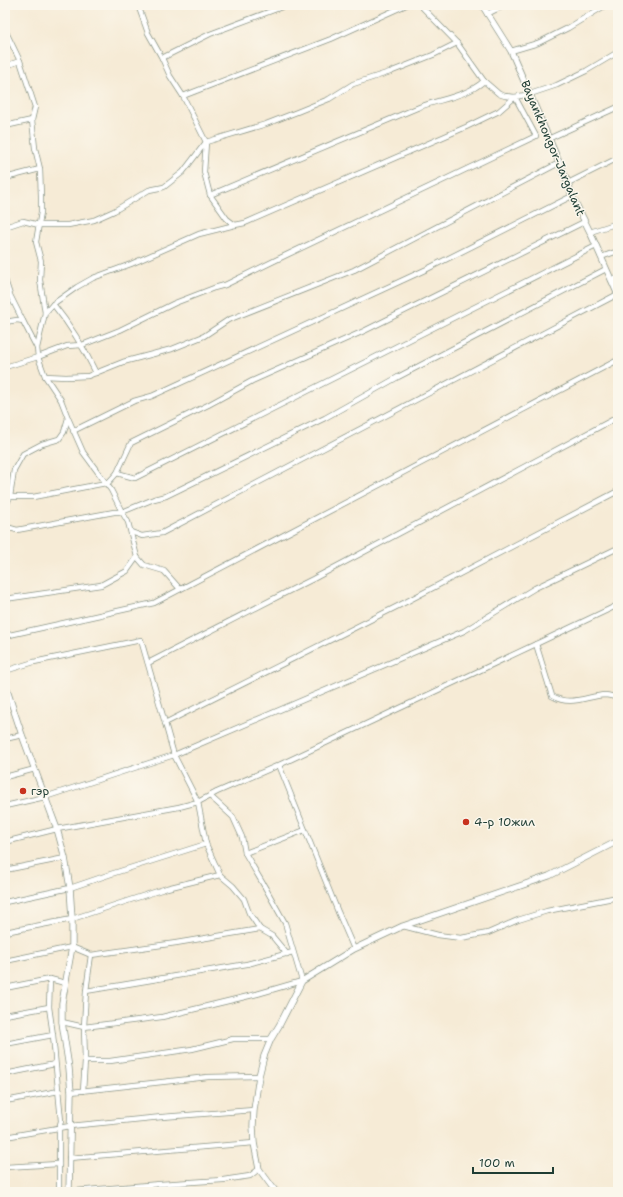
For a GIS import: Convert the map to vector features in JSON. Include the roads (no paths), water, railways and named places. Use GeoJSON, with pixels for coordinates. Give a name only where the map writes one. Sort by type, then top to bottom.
{"type":"FeatureCollection","features":[{"type":"Feature","properties":{"kind":"street"},"geometry":{"type":"LineString","coordinates":[[162,58],[210,34],[287,5]]}},
{"type":"Feature","properties":{"kind":"street"},"geometry":{"type":"LineString","coordinates":[[183,96],[332,39],[406,5]]}},
{"type":"Feature","properties":{"kind":"street"},"geometry":{"type":"LineString","coordinates":[[420,5],[457,43],[484,81],[499,94],[505,96],[515,97],[530,94],[557,85],[586,71],[618,52]]}},
{"type":"Feature","properties":{"kind":"street","name":"Bayankhongor-Jargalant"},"geometry":{"type":"LineString","coordinates":[[482,5],[511,51],[568,182],[572,196],[618,294]]}},
{"type":"Feature","properties":{"kind":"street"},"geometry":{"type":"LineString","coordinates":[[487,14],[505,5]]}},
{"type":"Feature","properties":{"kind":"street"},"geometry":{"type":"LineString","coordinates":[[511,51],[538,43],[568,28],[606,5]]}},
{"type":"Feature","properties":{"kind":"street"},"geometry":{"type":"LineString","coordinates":[[140,6],[148,33],[170,76],[183,96],[206,142],[204,172],[210,195],[227,218],[235,225]]}},
{"type":"Feature","properties":{"kind":"street"},"geometry":{"type":"LineString","coordinates":[[5,30],[20,61],[35,108],[32,120],[34,148],[40,169],[41,212],[36,242],[41,261],[40,280],[45,314],[37,348],[38,357],[45,376],[61,400],[83,452],[106,483],[128,522],[137,557],[144,565],[164,571],[180,589]]}},
{"type":"Feature","properties":{"kind":"street"},"geometry":{"type":"LineString","coordinates":[[5,227],[23,221],[39,225],[68,224],[94,220],[114,211],[149,190],[164,187],[183,172],[206,142],[266,124],[297,112],[328,99],[353,84],[390,72],[433,55],[457,43]]}},
{"type":"Feature","properties":{"kind":"street"},"geometry":{"type":"LineString","coordinates":[[5,66],[20,61]]}},
{"type":"Feature","properties":{"kind":"street"},"geometry":{"type":"LineString","coordinates":[[210,195],[422,106],[477,87],[484,81]]}},
{"type":"Feature","properties":{"kind":"street"},"geometry":{"type":"LineString","coordinates":[[515,97],[536,136]]}},
{"type":"Feature","properties":{"kind":"street"},"geometry":{"type":"LineString","coordinates":[[45,314],[53,304],[93,278],[131,264],[199,234],[245,223],[466,127],[498,111],[515,97]]}},
{"type":"Feature","properties":{"kind":"street"},"geometry":{"type":"LineString","coordinates":[[5,367],[67,346],[82,344],[120,330],[175,303],[225,285],[278,258],[536,136],[547,136],[618,107]]}},
{"type":"Feature","properties":{"kind":"street"},"geometry":{"type":"LineString","coordinates":[[5,126],[32,120]]}},
{"type":"Feature","properties":{"kind":"street"},"geometry":{"type":"LineString","coordinates":[[568,182],[618,158]]}},
{"type":"Feature","properties":{"kind":"street"},"geometry":{"type":"LineString","coordinates":[[45,376],[88,376],[123,362],[172,348],[204,336],[228,320],[354,270],[559,163]]}},
{"type":"Feature","properties":{"kind":"street"},"geometry":{"type":"LineString","coordinates":[[5,178],[40,169]]}},
{"type":"Feature","properties":{"kind":"street"},"geometry":{"type":"LineString","coordinates":[[73,431],[134,401],[159,393],[427,269],[572,196]]}},
{"type":"Feature","properties":{"kind":"street"},"geometry":{"type":"LineString","coordinates":[[10,497],[33,497],[106,483],[117,473],[131,443],[208,405],[252,381],[364,331],[584,222]]}},
{"type":"Feature","properties":{"kind":"street"},"geometry":{"type":"LineString","coordinates":[[590,232],[618,223]]}},
{"type":"Feature","properties":{"kind":"street"},"geometry":{"type":"LineString","coordinates":[[117,473],[135,478],[596,246]]}},
{"type":"Feature","properties":{"kind":"street"},"geometry":{"type":"LineString","coordinates":[[601,257],[618,251]]}},
{"type":"Feature","properties":{"kind":"street"},"geometry":{"type":"LineString","coordinates":[[5,525],[17,530],[114,512],[122,512],[154,499],[166,496],[325,418],[398,377],[606,269]]}},
{"type":"Feature","properties":{"kind":"street"},"geometry":{"type":"LineString","coordinates":[[611,280],[618,278]]}},
{"type":"Feature","properties":{"kind":"street"},"geometry":{"type":"LineString","coordinates":[[5,280],[22,321],[37,348]]}},
{"type":"Feature","properties":{"kind":"street"},"geometry":{"type":"LineString","coordinates":[[131,532],[142,536],[162,533],[618,294]]}},
{"type":"Feature","properties":{"kind":"street"},"geometry":{"type":"LineString","coordinates":[[53,304],[82,344],[96,373]]}},
{"type":"Feature","properties":{"kind":"street"},"geometry":{"type":"LineString","coordinates":[[5,322],[17,320],[22,321]]}},
{"type":"Feature","properties":{"kind":"street"},"geometry":{"type":"LineString","coordinates":[[5,636],[154,603],[618,360]]}},
{"type":"Feature","properties":{"kind":"street"},"geometry":{"type":"LineString","coordinates":[[148,663],[313,579],[618,417]]}},
{"type":"Feature","properties":{"kind":"street"},"geometry":{"type":"LineString","coordinates":[[5,507],[10,497],[14,470],[23,454],[42,444],[59,439],[64,432],[68,418]]}},
{"type":"Feature","properties":{"kind":"street"},"geometry":{"type":"LineString","coordinates":[[165,723],[400,605],[618,491]]}},
{"type":"Feature","properties":{"kind":"street"},"geometry":{"type":"LineString","coordinates":[[5,806],[45,797],[174,755],[464,631],[535,588],[618,548]]}},
{"type":"Feature","properties":{"kind":"street"},"geometry":{"type":"LineString","coordinates":[[5,599],[102,584],[127,571],[137,557]]}},
{"type":"Feature","properties":{"kind":"street"},"geometry":{"type":"LineString","coordinates":[[5,842],[57,829],[180,807],[198,802],[618,605]]}},
{"type":"Feature","properties":{"kind":"street"},"geometry":{"type":"LineString","coordinates":[[5,671],[34,662],[141,640],[174,755],[198,802],[206,844],[220,875],[233,886],[244,899],[249,913],[260,929],[272,936],[287,954]]}},
{"type":"Feature","properties":{"kind":"street"},"geometry":{"type":"LineString","coordinates":[[536,644],[552,696],[559,700],[580,700],[606,695],[618,698]]}},
{"type":"Feature","properties":{"kind":"street"},"geometry":{"type":"LineString","coordinates":[[5,684],[6,695],[57,829],[65,858],[70,888],[72,947],[62,1003],[62,1022],[71,1092],[67,1192],[224,1180],[250,1176],[259,1169]]}},
{"type":"Feature","properties":{"kind":"street"},"geometry":{"type":"LineString","coordinates":[[5,739],[22,735]]}},
{"type":"Feature","properties":{"kind":"street"},"geometry":{"type":"LineString","coordinates":[[279,765],[354,949]]}},
{"type":"Feature","properties":{"kind":"street"},"geometry":{"type":"LineString","coordinates":[[5,777],[35,769]]}},
{"type":"Feature","properties":{"kind":"street"},"geometry":{"type":"LineString","coordinates":[[210,796],[233,817],[242,837],[245,853],[285,923],[302,981],[271,1039],[264,1056],[259,1076],[254,1110],[254,1143],[259,1169],[276,1192]]}},
{"type":"Feature","properties":{"kind":"street"},"geometry":{"type":"LineString","coordinates":[[245,853],[305,830]]}},
{"type":"Feature","properties":{"kind":"street"},"geometry":{"type":"LineString","coordinates":[[62,1022],[84,1027],[162,1017],[257,994],[302,981],[354,949],[403,926],[549,876],[618,841]]}},
{"type":"Feature","properties":{"kind":"street"},"geometry":{"type":"LineString","coordinates":[[5,902],[70,888],[206,844]]}},
{"type":"Feature","properties":{"kind":"street"},"geometry":{"type":"LineString","coordinates":[[5,870],[65,858]]}},
{"type":"Feature","properties":{"kind":"street"},"geometry":{"type":"LineString","coordinates":[[5,932],[72,919],[167,888],[220,875]]}},
{"type":"Feature","properties":{"kind":"street"},"geometry":{"type":"LineString","coordinates":[[403,926],[438,935],[461,938],[488,933],[518,920],[547,911],[618,897]]}},
{"type":"Feature","properties":{"kind":"street"},"geometry":{"type":"LineString","coordinates":[[5,961],[72,947],[91,955],[260,929]]}},
{"type":"Feature","properties":{"kind":"street"},"geometry":{"type":"LineString","coordinates":[[86,991],[247,964],[293,952]]}},
{"type":"Feature","properties":{"kind":"street"},"geometry":{"type":"LineString","coordinates":[[83,1091],[86,991],[91,955]]}},
{"type":"Feature","properties":{"kind":"street"},"geometry":{"type":"LineString","coordinates":[[5,988],[50,979],[65,983]]}},
{"type":"Feature","properties":{"kind":"street"},"geometry":{"type":"LineString","coordinates":[[50,979],[49,1007],[61,1121],[59,1128],[59,1192]]}},
{"type":"Feature","properties":{"kind":"street"},"geometry":{"type":"LineString","coordinates":[[5,1015],[49,1007]]}},
{"type":"Feature","properties":{"kind":"street"},"geometry":{"type":"LineString","coordinates":[[5,1044],[53,1035]]}},
{"type":"Feature","properties":{"kind":"street"},"geometry":{"type":"LineString","coordinates":[[85,1061],[110,1061],[192,1049],[233,1039],[271,1039]]}},
{"type":"Feature","properties":{"kind":"street"},"geometry":{"type":"LineString","coordinates":[[5,1074],[55,1064]]}},
{"type":"Feature","properties":{"kind":"street"},"geometry":{"type":"LineString","coordinates":[[71,1092],[208,1077],[259,1076]]}},
{"type":"Feature","properties":{"kind":"street"},"geometry":{"type":"LineString","coordinates":[[5,1101],[59,1091]]}},
{"type":"Feature","properties":{"kind":"street"},"geometry":{"type":"LineString","coordinates":[[5,1137],[70,1126],[254,1110]]}},
{"type":"Feature","properties":{"kind":"street"},"geometry":{"type":"LineString","coordinates":[[69,1158],[254,1143]]}},
{"type":"Feature","properties":{"kind":"street"},"geometry":{"type":"LineString","coordinates":[[5,1167],[59,1164]]}},
{"type":"Feature","properties":{"kind":"place","name":"гэр"},"geometry":{"type":"Point","coordinates":[23,791]}},
{"type":"Feature","properties":{"kind":"place","name":"4-р 10жил"},"geometry":{"type":"Point","coordinates":[466,822]}}]}
